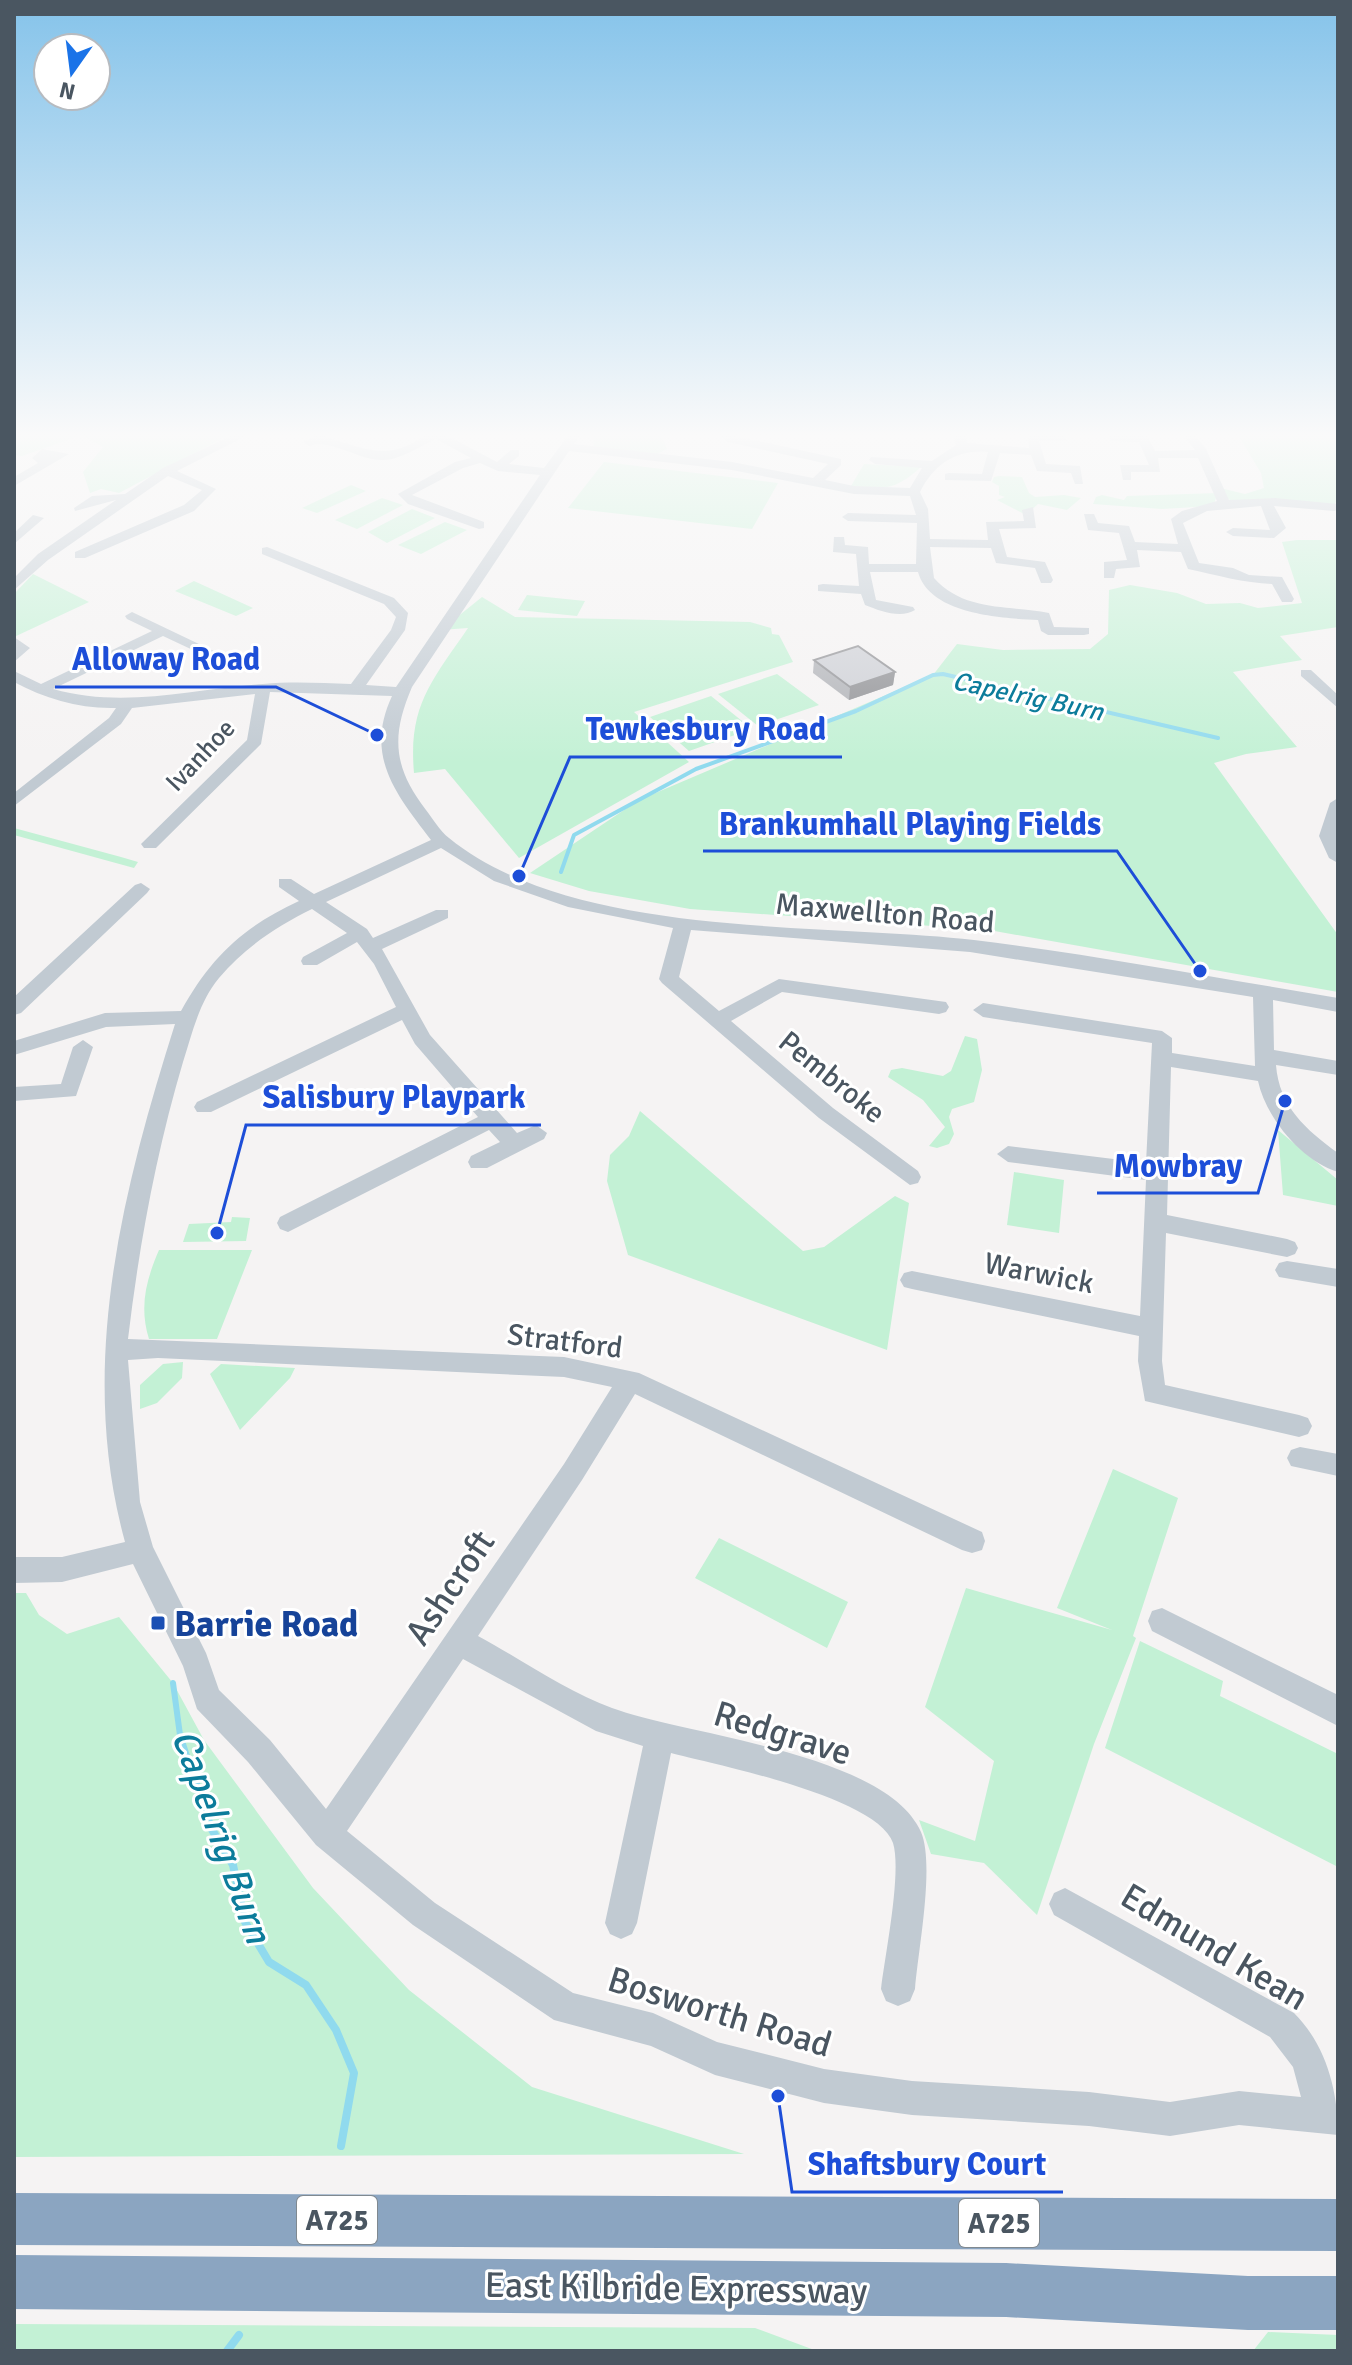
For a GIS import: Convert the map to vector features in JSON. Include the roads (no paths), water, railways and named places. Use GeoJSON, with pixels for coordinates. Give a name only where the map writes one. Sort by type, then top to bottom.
{"type":"FeatureCollection","features":[{"type":"Feature","properties":{"kind":"highway","name":"East Kilbride Expressway"},"geometry":{"type":"LineString","coordinates":[[14,2219],[1338,2225]]}},
{"type":"Feature","properties":{"kind":"highway","name":"East Kilbride Expressway"},"geometry":{"type":"LineString","coordinates":[[14,2282],[1006,2290],[1248,2303],[1338,2303]]}},
{"type":"Feature","properties":{"kind":"street"},"geometry":{"type":"LineString","coordinates":[[14,586],[43,557],[62,543]]}},
{"type":"Feature","properties":{"kind":"street"},"geometry":{"type":"LineString","coordinates":[[80,555],[107,543]]}},
{"type":"Feature","properties":{"kind":"street","name":"Maxwellton Road"},"geometry":{"type":"LineString","coordinates":[[500,543],[395,704],[389,746],[396,776],[412,810],[440,842],[471,862],[526,889],[621,913],[684,922],[972,947],[1338,1005]]}},
{"type":"Feature","properties":{"kind":"street"},"geometry":{"type":"LineString","coordinates":[[839,543],[838,549],[863,550],[865,590],[876,606],[908,610]]}},
{"type":"Feature","properties":{"kind":"street"},"geometry":{"type":"LineString","coordinates":[[924,543],[923,568],[938,589],[961,604],[998,614],[1044,616]]}},
{"type":"Feature","properties":{"kind":"street"},"geometry":{"type":"LineString","coordinates":[[950,543],[996,544],[1001,560],[1040,565],[1046,580]]}},
{"type":"Feature","properties":{"kind":"street"},"geometry":{"type":"LineString","coordinates":[[1183,543],[1193,566],[1233,572],[1246,579],[1277,580],[1287,599]]}},
{"type":"Feature","properties":{"kind":"street"},"geometry":{"type":"LineString","coordinates":[[1261,543],[1263,548]]}},
{"type":"Feature","properties":{"kind":"street"},"geometry":{"type":"LineString","coordinates":[[1109,575],[1109,565],[1135,564],[1130,546],[1185,548]]}},
{"type":"Feature","properties":{"kind":"street"},"geometry":{"type":"LineString","coordinates":[[267,551],[389,601],[403,616],[398,630],[355,689]]}},
{"type":"Feature","properties":{"kind":"street"},"geometry":{"type":"LineString","coordinates":[[862,568],[923,568]]}},
{"type":"Feature","properties":{"kind":"street"},"geometry":{"type":"LineString","coordinates":[[823,588],[865,590]]}},
{"type":"Feature","properties":{"kind":"street"},"geometry":{"type":"LineString","coordinates":[[1038,594],[1048,631],[1084,631]]}},
{"type":"Feature","properties":{"kind":"street"},"geometry":{"type":"LineString","coordinates":[[132,616],[217,656]]}},
{"type":"Feature","properties":{"kind":"street"},"geometry":{"type":"LineString","coordinates":[[40,690],[163,631]]}},
{"type":"Feature","properties":{"kind":"street"},"geometry":{"type":"LineString","coordinates":[[14,641],[23,648],[14,658]]}},
{"type":"Feature","properties":{"kind":"street"},"geometry":{"type":"LineString","coordinates":[[1330,670],[1306,673],[1338,703]]}},
{"type":"Feature","properties":{"kind":"street"},"geometry":{"type":"LineString","coordinates":[[14,676],[40,690],[88,702],[126,705],[263,689],[402,692]]}},
{"type":"Feature","properties":{"kind":"street","name":"Ivanhoe"},"geometry":{"type":"LineString","coordinates":[[150,844],[255,741],[263,689]]}},
{"type":"Feature","properties":{"kind":"street"},"geometry":{"type":"LineString","coordinates":[[14,801],[115,721],[126,705]]}},
{"type":"Feature","properties":{"kind":"street"},"geometry":{"type":"LineString","coordinates":[[1338,803],[1328,836],[1338,858]]}},
{"type":"Feature","properties":{"kind":"street","name":"Bosworth Road"},"geometry":{"type":"LineString","coordinates":[[440,842],[282,916],[243,943],[210,976],[187,1017],[162,1098],[128,1246],[115,1350],[118,1424],[127,1502],[140,1549],[196,1663],[207,1699],[259,1751],[327,1834],[424,1914],[566,2008],[653,2030],[715,2058],[824,2086],[912,2098],[1089,2109],[1170,2119],[1239,2108],[1329,2118]]}},
{"type":"Feature","properties":{"kind":"street"},"geometry":{"type":"LineString","coordinates":[[285,883],[364,940],[382,962],[422,1039],[513,1143]]}},
{"type":"Feature","properties":{"kind":"street"},"geometry":{"type":"LineString","coordinates":[[14,1008],[141,889]]}},
{"type":"Feature","properties":{"kind":"street"},"geometry":{"type":"LineString","coordinates":[[310,961],[442,914]]}},
{"type":"Feature","properties":{"kind":"street","name":"Pembroke"},"geometry":{"type":"LineString","coordinates":[[684,922],[669,979],[910,1177]]}},
{"type":"Feature","properties":{"kind":"street","name":"Pembroke"},"geometry":{"type":"LineString","coordinates":[[717,1021],[779,985],[939,1007]]}},
{"type":"Feature","properties":{"kind":"street"},"geometry":{"type":"LineString","coordinates":[[1263,993],[1264,1066],[1271,1100],[1280,1114],[1338,1164]]}},
{"type":"Feature","properties":{"kind":"street"},"geometry":{"type":"LineString","coordinates":[[204,1107],[406,1010]]}},
{"type":"Feature","properties":{"kind":"street"},"geometry":{"type":"LineString","coordinates":[[983,1010],[1162,1038],[1150,1361],[1154,1393],[1299,1426]]}},
{"type":"Feature","properties":{"kind":"street"},"geometry":{"type":"LineString","coordinates":[[15,1044],[105,1020],[187,1017]]}},
{"type":"Feature","properties":{"kind":"street"},"geometry":{"type":"LineString","coordinates":[[14,1094],[69,1091],[83,1047]]}},
{"type":"Feature","properties":{"kind":"street"},"geometry":{"type":"LineString","coordinates":[[1162,1058],[1338,1068]]}},
{"type":"Feature","properties":{"kind":"street"},"geometry":{"type":"LineString","coordinates":[[288,1223],[491,1120]]}},
{"type":"Feature","properties":{"kind":"street"},"geometry":{"type":"LineString","coordinates":[[479,1162],[536,1133]]}},
{"type":"Feature","properties":{"kind":"street"},"geometry":{"type":"LineString","coordinates":[[1008,1154],[1157,1173]]}},
{"type":"Feature","properties":{"kind":"street"},"geometry":{"type":"LineString","coordinates":[[1157,1222],[1287,1259],[1338,1278]]}},
{"type":"Feature","properties":{"kind":"street","name":"Warwick"},"geometry":{"type":"LineString","coordinates":[[912,1280],[1153,1329]]}},
{"type":"Feature","properties":{"kind":"street","name":"Stratford"},"geometry":{"type":"LineString","coordinates":[[115,1350],[158,1348],[564,1367],[630,1380],[972,1541]]}},
{"type":"Feature","properties":{"kind":"street","name":"Ashcroft"},"geometry":{"type":"LineString","coordinates":[[327,1834],[573,1472],[630,1380]]}},
{"type":"Feature","properties":{"kind":"street"},"geometry":{"type":"LineString","coordinates":[[1300,1458],[1338,1465]]}},
{"type":"Feature","properties":{"kind":"street"},"geometry":{"type":"LineString","coordinates":[[14,1570],[38,1573],[74,1569],[140,1549]]}},
{"type":"Feature","properties":{"kind":"street"},"geometry":{"type":"LineString","coordinates":[[1162,1621],[1338,1711]]}},
{"type":"Feature","properties":{"kind":"street","name":"Redgrave"},"geometry":{"type":"LineString","coordinates":[[458,1641],[606,1721],[842,1784],[897,1820],[908,1839],[911,1864],[898,1989]]}},
{"type":"Feature","properties":{"kind":"street"},"geometry":{"type":"LineString","coordinates":[[621,1923],[660,1735]]}},
{"type":"Feature","properties":{"kind":"street","name":"Edmund Kean"},"geometry":{"type":"LineString","coordinates":[[1065,1904],[1282,2025],[1298,2038],[1329,2118]]}},
{"type":"Feature","properties":{"kind":"waterway","name":"Capelrig Burn"},"geometry":{"type":"LineString","coordinates":[[561,872],[574,835],[696,769],[856,711],[933,675],[943,674],[1218,738]]}},
{"type":"Feature","properties":{"kind":"waterway","name":"Capelrig Burn"},"geometry":{"type":"LineString","coordinates":[[173,1683],[180,1735],[195,1780]]}},
{"type":"Feature","properties":{"kind":"waterway","name":"Capelrig Burn"},"geometry":{"type":"LineString","coordinates":[[194,1778],[211,1828],[233,1865],[245,1922],[269,1962],[306,1985],[336,2030],[354,2073],[341,2146]]}},
{"type":"Feature","properties":{"kind":"waterway","name":"Capelrig Burn"},"geometry":{"type":"LineString","coordinates":[[227,2351],[239,2335]]}},
{"type":"Feature","properties":{"kind":"place","name":"Alloway Road"},"geometry":{"type":"Point","coordinates":[377,735]}},
{"type":"Feature","properties":{"kind":"place","name":"Tewkesbury Road"},"geometry":{"type":"Point","coordinates":[519,876]}},
{"type":"Feature","properties":{"kind":"place","name":"Brankumhall Playing Fields"},"geometry":{"type":"Point","coordinates":[1200,971]}},
{"type":"Feature","properties":{"kind":"place","name":"Mowbray"},"geometry":{"type":"Point","coordinates":[1285,1101]}},
{"type":"Feature","properties":{"kind":"place","name":"Salisbury Playpark"},"geometry":{"type":"Point","coordinates":[217,1233]}},
{"type":"Feature","properties":{"kind":"place","name":"Barrie Road"},"geometry":{"type":"Point","coordinates":[158,1623]}},
{"type":"Feature","properties":{"kind":"place","name":"Shaftsbury Court"},"geometry":{"type":"Point","coordinates":[778,2096]}}]}
